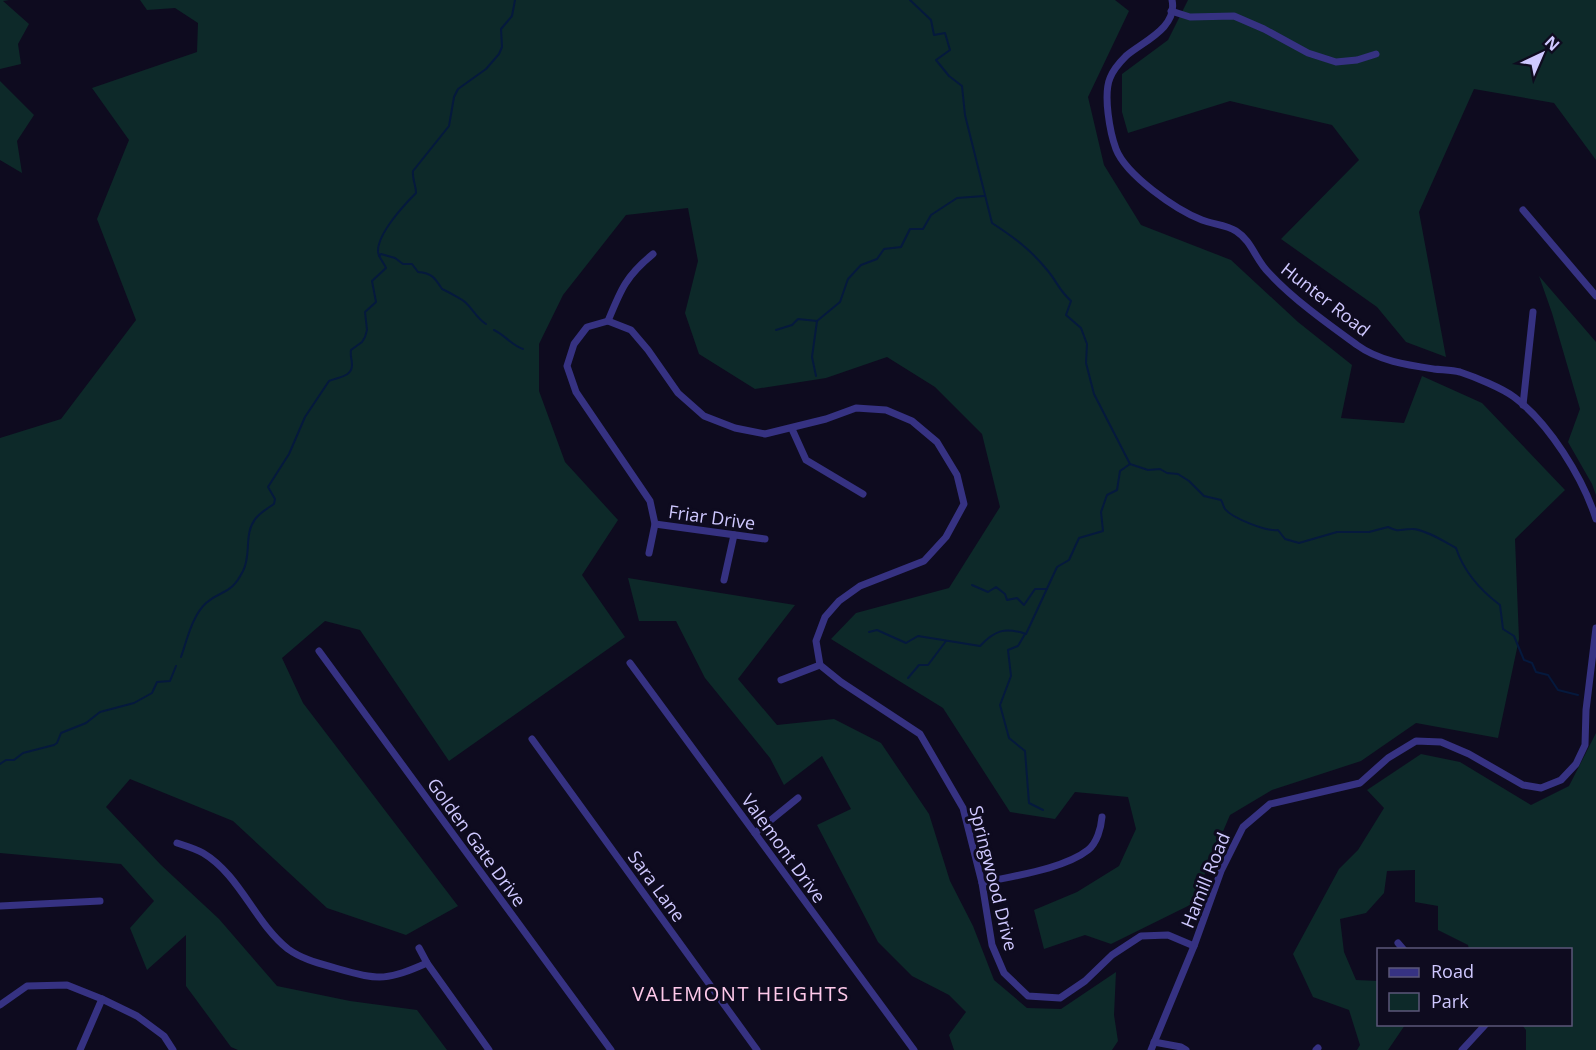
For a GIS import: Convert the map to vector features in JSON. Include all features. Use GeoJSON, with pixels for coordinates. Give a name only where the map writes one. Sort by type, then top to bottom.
{"type":"FeatureCollection","features":[{"type":"Feature","properties":{"kind":"street","name":"Hunter Road"},"geometry":{"type":"LineString","coordinates":[[1172,0],[1169,19],[1147,42],[1126,56],[1109,80],[1108,99],[1112,137],[1117,152],[1131,174],[1185,212],[1234,229],[1244,237],[1268,273],[1359,346],[1381,358],[1406,365],[1460,372],[1513,396],[1546,428],[1582,482],[1596,519]]}},
{"type":"Feature","properties":{"kind":"street"},"geometry":{"type":"LineString","coordinates":[[1171,11],[1190,17],[1234,16],[1308,53],[1336,62],[1357,60],[1376,54]]}},
{"type":"Feature","properties":{"kind":"street"},"geometry":{"type":"LineString","coordinates":[[1523,210],[1596,296]]}},
{"type":"Feature","properties":{"kind":"street"},"geometry":{"type":"LineString","coordinates":[[608,321],[618,296],[632,271],[653,254]]}},
{"type":"Feature","properties":{"kind":"street"},"geometry":{"type":"LineString","coordinates":[[1523,405],[1533,312]]}},
{"type":"Feature","properties":{"kind":"street"},"geometry":{"type":"LineString","coordinates":[[649,553],[655,524],[650,501],[576,392],[567,366],[574,344],[587,327],[608,321],[631,330],[678,393],[704,416],[735,428],[765,434],[792,429],[856,408],[885,410],[912,421],[937,442],[957,475],[964,504],[946,537],[924,561],[860,586],[839,601],[825,617],[816,641],[820,665],[781,680]]}},
{"type":"Feature","properties":{"kind":"street"},"geometry":{"type":"LineString","coordinates":[[792,429],[806,460],[863,494]]}},
{"type":"Feature","properties":{"kind":"street","name":"Friar Drive"},"geometry":{"type":"LineString","coordinates":[[655,524],[765,539]]}},
{"type":"Feature","properties":{"kind":"street"},"geometry":{"type":"LineString","coordinates":[[724,580],[734,535]]}},
{"type":"Feature","properties":{"kind":"street","name":"Hamill Road"},"geometry":{"type":"LineString","coordinates":[[1194,946],[1221,871],[1243,827],[1270,804],[1360,783],[1388,758],[1416,741],[1441,742],[1469,754],[1523,785],[1541,788],[1561,780],[1576,764],[1585,745],[1586,711],[1596,628]]}},
{"type":"Feature","properties":{"kind":"street","name":"Golden Gate Drive"},"geometry":{"type":"LineString","coordinates":[[319,651],[611,1050]]}},
{"type":"Feature","properties":{"kind":"street","name":"Valemont Drive"},"geometry":{"type":"LineString","coordinates":[[630,663],[914,1050]]}},
{"type":"Feature","properties":{"kind":"street","name":"Springwood Drive"},"geometry":{"type":"LineString","coordinates":[[820,665],[841,682],[920,734],[963,808],[982,883],[992,945],[1004,973],[1028,996],[1060,998],[1085,981],[1112,955],[1141,936],[1168,935],[1194,946]]}},
{"type":"Feature","properties":{"kind":"street","name":"Sara Lane"},"geometry":{"type":"LineString","coordinates":[[532,739],[757,1050]]}},
{"type":"Feature","properties":{"kind":"street"},"geometry":{"type":"LineString","coordinates":[[755,833],[798,798]]}},
{"type":"Feature","properties":{"kind":"street"},"geometry":{"type":"LineString","coordinates":[[982,883],[1071,860],[1090,849],[1100,830],[1102,817]]}},
{"type":"Feature","properties":{"kind":"street"},"geometry":{"type":"LineString","coordinates":[[177,843],[203,853],[219,866],[272,932],[288,949],[303,958],[378,978],[399,975],[427,963]]}},
{"type":"Feature","properties":{"kind":"street"},"geometry":{"type":"LineString","coordinates":[[0,906],[100,901]]}},
{"type":"Feature","properties":{"kind":"street"},"geometry":{"type":"LineString","coordinates":[[1398,943],[1402,948]]}},
{"type":"Feature","properties":{"kind":"street"},"geometry":{"type":"LineString","coordinates":[[1151,1050],[1194,946]]}},
{"type":"Feature","properties":{"kind":"street"},"geometry":{"type":"LineString","coordinates":[[419,948],[427,963],[489,1050]]}},
{"type":"Feature","properties":{"kind":"street"},"geometry":{"type":"LineString","coordinates":[[0,1005],[27,986],[67,985],[137,1016],[164,1036],[173,1050]]}},
{"type":"Feature","properties":{"kind":"street"},"geometry":{"type":"LineString","coordinates":[[80,1050],[102,999]]}},
{"type":"Feature","properties":{"kind":"street"},"geometry":{"type":"LineString","coordinates":[[1462,1050],[1477,1028]]}},
{"type":"Feature","properties":{"kind":"street"},"geometry":{"type":"LineString","coordinates":[[1154,1042],[1186,1050]]}},
{"type":"Feature","properties":{"kind":"green space"},"geometry":{"type":"Polygon","coordinates":[[[0,0],[9,0],[3,1],[29,24],[18,44],[21,64],[0,69],[0,0]]]}},
{"type":"Feature","properties":{"kind":"green space"},"geometry":{"type":"Polygon","coordinates":[[[140,0],[1115,0],[1129,11],[1088,97],[1104,165],[1141,225],[1231,260],[1298,322],[1352,365],[1341,418],[1404,423],[1422,376],[1482,403],[1565,490],[1515,539],[1519,639],[1498,738],[1416,723],[1361,761],[1272,790],[1230,815],[1192,904],[1111,944],[1085,935],[1044,949],[1034,910],[1077,892],[1119,866],[1136,829],[1128,797],[1075,792],[1055,819],[1010,812],[943,708],[831,639],[856,613],[949,588],[1000,507],[982,434],[935,387],[887,357],[826,378],[755,389],[699,354],[685,313],[698,261],[688,208],[626,215],[563,295],[539,344],[539,391],[565,462],[618,520],[582,575],[625,637],[449,761],[360,630],[325,621],[282,658],[303,703],[458,906],[406,935],[327,908],[233,821],[130,779],[106,807],[161,865],[219,919],[277,986],[350,1001],[417,1010],[447,1050],[238,1050],[231,1047],[186,986],[186,935],[147,970],[130,928],[154,901],[121,864],[0,853],[0,438],[61,419],[136,320],[97,219],[129,140],[92,88],[197,52],[198,23],[175,8],[147,10],[140,0]]]}},
{"type":"Feature","properties":{"kind":"green space"},"geometry":{"type":"Polygon","coordinates":[[[1188,0],[1596,0],[1596,160],[1554,103],[1474,89],[1419,212],[1446,357],[1406,342],[1377,307],[1281,239],[1359,160],[1332,125],[1230,101],[1128,133],[1122,112],[1122,74],[1168,40],[1188,0]]]}},
{"type":"Feature","properties":{"kind":"green space"},"geometry":{"type":"Polygon","coordinates":[[[0,81],[34,115],[17,141],[22,173],[0,160],[0,81]]]}},
{"type":"Feature","properties":{"kind":"green space"},"geometry":{"type":"Polygon","coordinates":[[[1539,276],[1596,342],[1596,495],[1568,442],[1580,409],[1539,276]]]}},
{"type":"Feature","properties":{"kind":"green space"},"geometry":{"type":"Polygon","coordinates":[[[628,578],[795,605],[738,679],[777,725],[834,719],[881,743],[929,814],[950,881],[973,926],[994,980],[1027,1008],[1061,1009],[1116,972],[1114,1015],[1118,1041],[1112,1050],[954,1050],[949,1035],[966,1012],[949,995],[912,976],[878,942],[817,825],[851,809],[822,756],[784,785],[770,758],[705,678],[676,621],[639,621],[628,578]]]}},
{"type":"Feature","properties":{"kind":"green space"},"geometry":{"type":"Polygon","coordinates":[[[1596,733],[1596,1050],[1526,1050],[1526,1030],[1523,1026],[1572,1026],[1572,948],[1469,948],[1468,945],[1438,930],[1438,906],[1415,902],[1415,870],[1387,871],[1384,893],[1366,913],[1340,919],[1344,952],[1356,980],[1377,981],[1377,1026],[1404,1026],[1388,1050],[1357,1050],[1360,1045],[1349,1010],[1313,997],[1293,954],[1339,869],[1358,850],[1384,808],[1367,790],[1421,754],[1460,762],[1531,805],[1569,786],[1596,733]]]}},
{"type":"Feature","properties":{"kind":"waterway"},"geometry":{"type":"LineString","coordinates":[[181,657],[201,608],[212,598],[230,588],[243,571],[252,524],[260,514],[274,504],[275,499],[268,487],[289,454],[305,417],[329,381],[350,372],[351,350],[362,342],[367,330],[365,312],[376,302],[372,281],[386,268],[378,252],[382,237],[392,220],[416,193],[413,171],[449,126],[454,97],[458,89],[486,69],[499,54],[502,47],[501,29],[512,16],[515,0]]}},
{"type":"Feature","properties":{"kind":"waterway"},"geometry":{"type":"LineString","coordinates":[[910,0],[931,20],[934,35],[945,33],[950,50],[936,60],[949,76],[962,86],[965,115],[992,223],[1035,257],[1071,301],[1066,315],[1081,328],[1087,344],[1086,363],[1094,394],[1130,464],[1148,470],[1160,469],[1167,473],[1178,474],[1204,496],[1221,500],[1229,513],[1258,527],[1278,530],[1285,539],[1299,543],[1337,532],[1369,532],[1388,527],[1398,530],[1416,529],[1434,536],[1456,548],[1463,565],[1474,580],[1500,605],[1503,629],[1514,636],[1524,660],[1532,663],[1536,672],[1548,675],[1558,690],[1578,695]]}},
{"type":"Feature","properties":{"kind":"waterway"},"geometry":{"type":"LineString","coordinates":[[776,330],[792,325],[798,319],[817,321],[840,302],[848,279],[861,265],[877,259],[884,249],[901,247],[910,229],[923,229],[931,215],[957,198],[984,196]]}},
{"type":"Feature","properties":{"kind":"waterway"},"geometry":{"type":"LineString","coordinates":[[379,256],[381,254],[395,258],[403,264],[412,264],[418,272],[430,275],[442,289],[465,302],[486,324]]}},
{"type":"Feature","properties":{"kind":"waterway"},"geometry":{"type":"LineString","coordinates":[[816,376],[812,357],[817,321]]}},
{"type":"Feature","properties":{"kind":"waterway"},"geometry":{"type":"LineString","coordinates":[[494,330],[523,349]]}},
{"type":"Feature","properties":{"kind":"waterway"},"geometry":{"type":"LineString","coordinates":[[869,632],[877,630],[906,643],[918,636],[980,646],[1001,631],[1026,634],[1057,567],[1069,560],[1079,538],[1103,531],[1101,512],[1107,495],[1117,490],[1120,471],[1130,464]]}},
{"type":"Feature","properties":{"kind":"waterway"},"geometry":{"type":"LineString","coordinates":[[972,585],[988,592],[996,587],[1005,594],[1007,600],[1017,598],[1024,605],[1035,589],[1047,589]]}},
{"type":"Feature","properties":{"kind":"waterway"},"geometry":{"type":"LineString","coordinates":[[1025,634],[1018,646],[1008,650],[1011,676],[1000,705],[1009,738],[1025,751],[1029,803],[1043,810]]}},
{"type":"Feature","properties":{"kind":"waterway"},"geometry":{"type":"LineString","coordinates":[[908,678],[919,665],[928,665],[946,641]]}},
{"type":"Feature","properties":{"kind":"waterway"},"geometry":{"type":"LineString","coordinates":[[0,764],[6,760],[14,760],[23,753],[54,745],[61,733],[86,723],[100,712],[134,703],[152,693],[157,682],[170,681],[176,666]]}},
{"type":"Feature","properties":{"kind":"district","name":"VALEMONT HEIGHTS"},"geometry":{"type":"Point","coordinates":[741,993]}}]}
